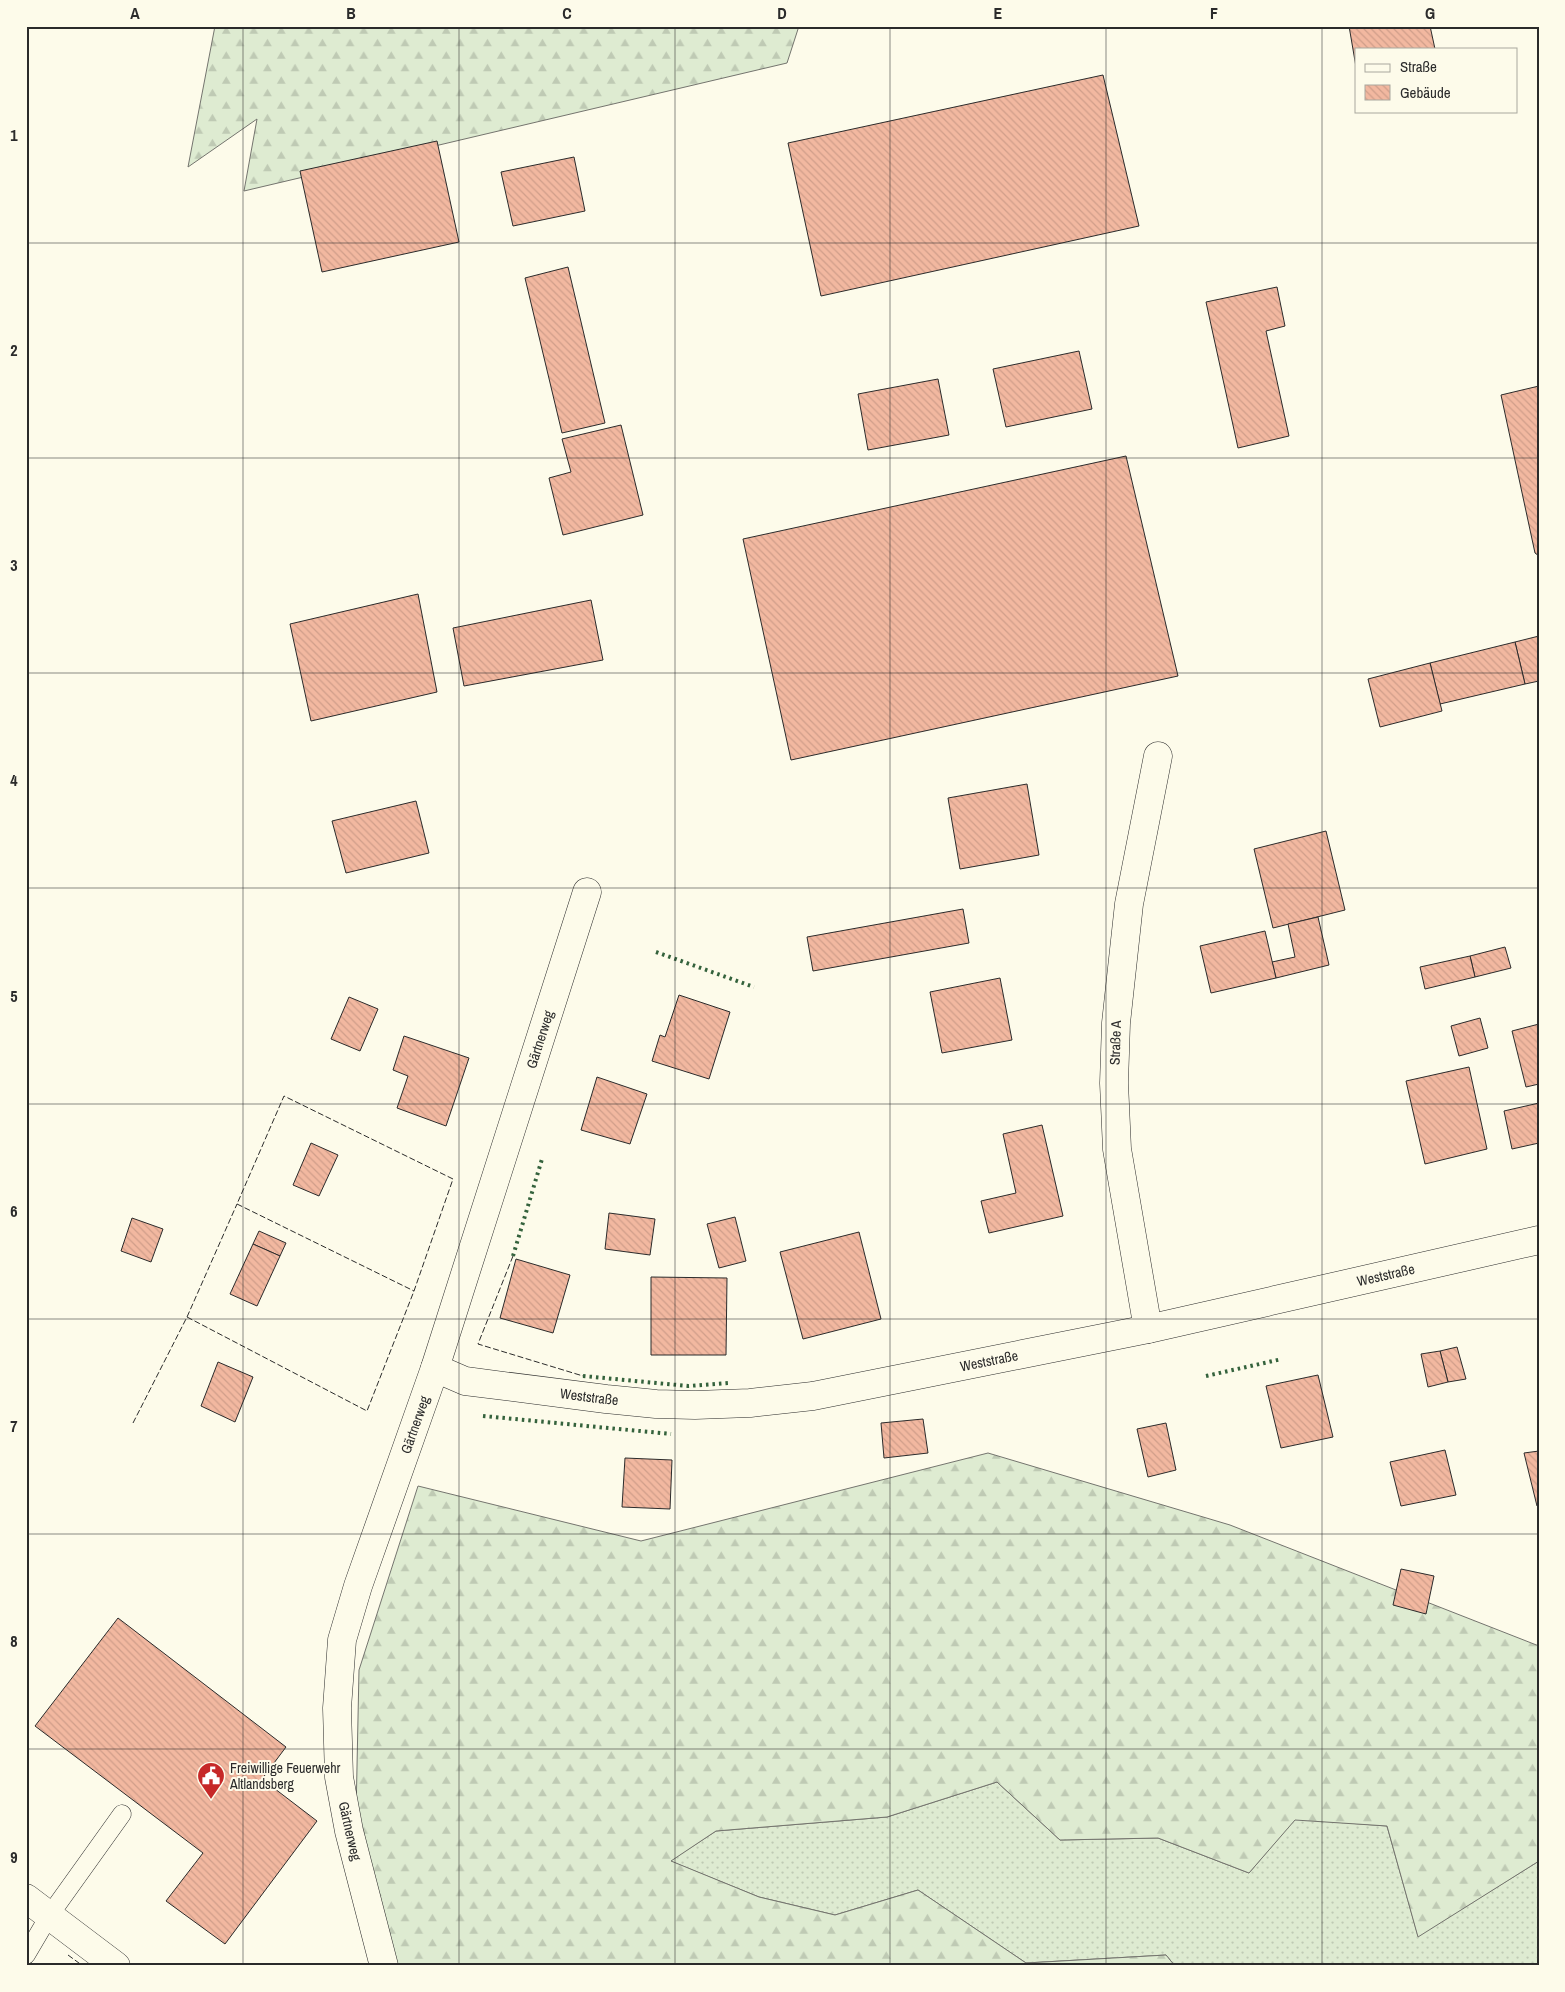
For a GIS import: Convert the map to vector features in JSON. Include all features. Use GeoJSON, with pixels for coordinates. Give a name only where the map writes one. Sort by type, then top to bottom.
{"type":"FeatureCollection","features":[{"type":"Feature","properties":{"kind":"street","name":"Straße A"},"geometry":{"type":"LineString","coordinates":[[1148,1329],[1117,1148],[1114,1083],[1116,1024],[1129,904],[1158,756]]}},
{"type":"Feature","properties":{"kind":"street","name":"Gärtnerweg"},"geometry":{"type":"LineString","coordinates":[[384,1966],[349,1831],[339,1777],[337,1708],[342,1640],[358,1586],[435,1368],[587,892]]}},
{"type":"Feature","properties":{"kind":"street","name":"Weststraße"},"geometry":{"type":"LineString","coordinates":[[435,1368],[466,1381],[656,1404],[722,1404],[813,1396],[1148,1329],[1539,1240]]}},
{"type":"Feature","properties":{"kind":"street"},"geometry":{"type":"LineString","coordinates":[[26,1898],[116,1966]]}},
{"type":"Feature","properties":{"kind":"lane"},"geometry":{"type":"LineString","coordinates":[[26,1955],[49,1916],[122,1814]]}},
{"type":"Feature","properties":{"kind":"green space"},"geometry":{"type":"Polygon","coordinates":[[[215,26],[799,26],[787,63],[244,191],[257,119],[188,167],[215,26]]]}},
{"type":"Feature","properties":{"kind":"green space"},"geometry":{"type":"Polygon","coordinates":[[[988,1453],[1230,1525],[1539,1646],[1539,1861],[1418,1937],[1387,1826],[1295,1820],[1249,1873],[1158,1838],[1060,1840],[997,1782],[887,1817],[716,1831],[671,1861],[759,1897],[835,1915],[918,1890],[1026,1963],[1166,1955],[1175,1966],[396,1966],[356,1815],[359,1670],[418,1486],[641,1541],[988,1453]]]}},
{"type":"Feature","properties":{"kind":"green space"},"geometry":{"type":"Polygon","coordinates":[[[997,1782],[1060,1840],[1158,1838],[1249,1873],[1295,1819],[1387,1826],[1418,1936],[1539,1861],[1539,1966],[1175,1966],[1166,1955],[1026,1963],[918,1890],[835,1915],[759,1897],[670,1861],[716,1831],[887,1817],[997,1782]]]}},
{"type":"Feature","properties":{"kind":"building"},"geometry":{"type":"Polygon","coordinates":[[[1349,26],[1430,26],[1435,48],[1355,48],[1355,61],[1349,26]]]}},
{"type":"Feature","properties":{"kind":"building"},"geometry":{"type":"Polygon","coordinates":[[[1103,75],[1139,226],[821,296],[788,143],[1103,75]]]}},
{"type":"Feature","properties":{"kind":"building"},"geometry":{"type":"Polygon","coordinates":[[[437,141],[459,242],[322,272],[300,171],[437,141]]]}},
{"type":"Feature","properties":{"kind":"building"},"geometry":{"type":"Polygon","coordinates":[[[574,157],[585,211],[513,226],[501,172],[574,157]]]}},
{"type":"Feature","properties":{"kind":"building"},"geometry":{"type":"Polygon","coordinates":[[[568,267],[605,423],[562,433],[525,278],[568,267]]]}},
{"type":"Feature","properties":{"kind":"building"},"geometry":{"type":"Polygon","coordinates":[[[1277,287],[1285,326],[1266,331],[1289,436],[1238,448],[1206,302],[1277,287]]]}},
{"type":"Feature","properties":{"kind":"building"},"geometry":{"type":"Polygon","coordinates":[[[1079,351],[1092,409],[1006,427],[993,369],[1079,351]]]}},
{"type":"Feature","properties":{"kind":"building"},"geometry":{"type":"Polygon","coordinates":[[[938,379],[949,435],[868,450],[858,394],[938,379]]]}},
{"type":"Feature","properties":{"kind":"building"},"geometry":{"type":"Polygon","coordinates":[[[1539,386],[1539,556],[1535,553],[1501,395],[1539,386]]]}},
{"type":"Feature","properties":{"kind":"building"},"geometry":{"type":"Polygon","coordinates":[[[621,425],[643,515],[563,535],[549,478],[571,472],[562,439],[621,425]]]}},
{"type":"Feature","properties":{"kind":"building"},"geometry":{"type":"Polygon","coordinates":[[[1126,456],[1178,676],[791,760],[743,539],[1126,456]]]}},
{"type":"Feature","properties":{"kind":"building"},"geometry":{"type":"Polygon","coordinates":[[[418,594],[437,692],[311,721],[290,624],[418,594]]]}},
{"type":"Feature","properties":{"kind":"building"},"geometry":{"type":"Polygon","coordinates":[[[591,600],[603,660],[464,686],[453,628],[591,600]]]}},
{"type":"Feature","properties":{"kind":"building"},"geometry":{"type":"Polygon","coordinates":[[[1539,636],[1539,681],[1525,684],[1515,642],[1539,636]]]}},
{"type":"Feature","properties":{"kind":"building"},"geometry":{"type":"Polygon","coordinates":[[[1515,642],[1525,684],[1440,704],[1430,663],[1515,642]]]}},
{"type":"Feature","properties":{"kind":"building"},"geometry":{"type":"Polygon","coordinates":[[[1430,663],[1442,711],[1380,727],[1368,679],[1430,663]]]}},
{"type":"Feature","properties":{"kind":"building"},"geometry":{"type":"Polygon","coordinates":[[[1027,784],[1039,855],[960,869],[948,798],[1027,784]]]}},
{"type":"Feature","properties":{"kind":"building"},"geometry":{"type":"Polygon","coordinates":[[[416,801],[429,853],[346,873],[332,821],[416,801]]]}},
{"type":"Feature","properties":{"kind":"building"},"geometry":{"type":"Polygon","coordinates":[[[1326,831],[1345,910],[1273,928],[1254,849],[1326,831]]]}},
{"type":"Feature","properties":{"kind":"building"},"geometry":{"type":"Polygon","coordinates":[[[963,909],[969,943],[813,971],[807,937],[963,909]]]}},
{"type":"Feature","properties":{"kind":"building"},"geometry":{"type":"Polygon","coordinates":[[[1318,917],[1329,965],[1276,978],[1272,962],[1295,957],[1288,924],[1318,917]]]}},
{"type":"Feature","properties":{"kind":"building"},"geometry":{"type":"Polygon","coordinates":[[[1265,931],[1276,978],[1211,993],[1200,946],[1265,931]]]}},
{"type":"Feature","properties":{"kind":"building"},"geometry":{"type":"Polygon","coordinates":[[[1505,947],[1511,968],[1475,977],[1470,956],[1505,947]]]}},
{"type":"Feature","properties":{"kind":"building"},"geometry":{"type":"Polygon","coordinates":[[[1470,956],[1475,977],[1425,989],[1420,967],[1470,956]]]}},
{"type":"Feature","properties":{"kind":"building"},"geometry":{"type":"Polygon","coordinates":[[[1000,978],[1012,1040],[942,1053],[930,992],[1000,978]]]}},
{"type":"Feature","properties":{"kind":"building"},"geometry":{"type":"Polygon","coordinates":[[[679,995],[730,1012],[709,1079],[652,1061],[660,1035],[665,1037],[679,995]]]}},
{"type":"Feature","properties":{"kind":"building"},"geometry":{"type":"Polygon","coordinates":[[[349,997],[378,1009],[360,1051],[331,1039],[349,997]]]}},
{"type":"Feature","properties":{"kind":"building"},"geometry":{"type":"Polygon","coordinates":[[[1480,1018],[1488,1048],[1459,1056],[1451,1026],[1480,1018]]]}},
{"type":"Feature","properties":{"kind":"building"},"geometry":{"type":"Polygon","coordinates":[[[1539,1024],[1539,1084],[1526,1087],[1512,1031],[1539,1024]]]}},
{"type":"Feature","properties":{"kind":"building"},"geometry":{"type":"Polygon","coordinates":[[[404,1036],[469,1058],[446,1126],[397,1108],[408,1076],[393,1070],[404,1036]]]}},
{"type":"Feature","properties":{"kind":"building"},"geometry":{"type":"Polygon","coordinates":[[[1469,1067],[1487,1149],[1425,1164],[1406,1081],[1469,1067]]]}},
{"type":"Feature","properties":{"kind":"building"},"geometry":{"type":"Polygon","coordinates":[[[597,1077],[647,1094],[630,1144],[581,1130],[597,1077]]]}},
{"type":"Feature","properties":{"kind":"building"},"geometry":{"type":"Polygon","coordinates":[[[1539,1103],[1539,1143],[1512,1149],[1504,1111],[1539,1103]]]}},
{"type":"Feature","properties":{"kind":"building"},"geometry":{"type":"Polygon","coordinates":[[[1042,1125],[1063,1216],[989,1233],[981,1201],[1016,1193],[1003,1134],[1042,1125]]]}},
{"type":"Feature","properties":{"kind":"building"},"geometry":{"type":"Polygon","coordinates":[[[311,1143],[338,1155],[319,1196],[293,1185],[311,1143]]]}},
{"type":"Feature","properties":{"kind":"building"},"geometry":{"type":"Polygon","coordinates":[[[609,1213],[655,1219],[650,1255],[605,1249],[609,1213]]]}},
{"type":"Feature","properties":{"kind":"building"},"geometry":{"type":"Polygon","coordinates":[[[735,1217],[746,1261],[719,1268],[707,1224],[735,1217]]]}},
{"type":"Feature","properties":{"kind":"building"},"geometry":{"type":"Polygon","coordinates":[[[132,1218],[163,1229],[151,1262],[121,1251],[132,1218]]]}},
{"type":"Feature","properties":{"kind":"building"},"geometry":{"type":"Polygon","coordinates":[[[259,1231],[286,1243],[280,1256],[253,1244],[259,1231]]]}},
{"type":"Feature","properties":{"kind":"building"},"geometry":{"type":"Polygon","coordinates":[[[859,1232],[881,1319],[803,1339],[780,1252],[859,1232]]]}},
{"type":"Feature","properties":{"kind":"building"},"geometry":{"type":"Polygon","coordinates":[[[253,1244],[280,1256],[257,1306],[230,1294],[253,1244]]]}},
{"type":"Feature","properties":{"kind":"building"},"geometry":{"type":"Polygon","coordinates":[[[516,1259],[570,1275],[553,1333],[500,1318],[516,1259]]]}},
{"type":"Feature","properties":{"kind":"building"},"geometry":{"type":"Polygon","coordinates":[[[651,1277],[727,1278],[726,1355],[651,1355],[651,1277]]]}},
{"type":"Feature","properties":{"kind":"building"},"geometry":{"type":"Polygon","coordinates":[[[1457,1347],[1466,1379],[1448,1382],[1440,1351],[1457,1347]]]}},
{"type":"Feature","properties":{"kind":"building"},"geometry":{"type":"Polygon","coordinates":[[[1440,1351],[1448,1382],[1428,1387],[1421,1354],[1440,1351]]]}},
{"type":"Feature","properties":{"kind":"building"},"geometry":{"type":"Polygon","coordinates":[[[218,1362],[253,1377],[235,1422],[201,1406],[218,1362]]]}},
{"type":"Feature","properties":{"kind":"building"},"geometry":{"type":"Polygon","coordinates":[[[1318,1375],[1333,1437],[1281,1448],[1266,1386],[1318,1375]]]}},
{"type":"Feature","properties":{"kind":"building"},"geometry":{"type":"Polygon","coordinates":[[[923,1419],[928,1453],[884,1458],[881,1423],[923,1419]]]}},
{"type":"Feature","properties":{"kind":"building"},"geometry":{"type":"Polygon","coordinates":[[[1166,1423],[1176,1470],[1148,1477],[1137,1429],[1166,1423]]]}},
{"type":"Feature","properties":{"kind":"building"},"geometry":{"type":"Polygon","coordinates":[[[1445,1450],[1456,1495],[1401,1506],[1390,1462],[1445,1450]]]}},
{"type":"Feature","properties":{"kind":"building"},"geometry":{"type":"Polygon","coordinates":[[[1539,1451],[1539,1506],[1537,1506],[1524,1453],[1539,1451]]]}},
{"type":"Feature","properties":{"kind":"building"},"geometry":{"type":"Polygon","coordinates":[[[625,1458],[672,1460],[670,1509],[622,1507],[625,1458]]]}},
{"type":"Feature","properties":{"kind":"building"},"geometry":{"type":"Polygon","coordinates":[[[1401,1569],[1434,1576],[1426,1614],[1393,1605],[1401,1569]]]}},
{"type":"Feature","properties":{"kind":"building","name":"Freiwillige Feuerwehr Altlandsberg"},"geometry":{"type":"Polygon","coordinates":[[[118,1618],[286,1747],[262,1779],[317,1821],[225,1944],[166,1901],[203,1853],[35,1726],[118,1618]]]}},
{"type":"Feature","properties":{"kind":"hedge"},"geometry":{"type":"LineString","coordinates":[[656,952],[754,987]]}},
{"type":"Feature","properties":{"kind":"hedge"},"geometry":{"type":"LineString","coordinates":[[513,1256],[542,1159]]}},
{"type":"Feature","properties":{"kind":"hedge"},"geometry":{"type":"LineString","coordinates":[[1206,1376],[1282,1359]]}},
{"type":"Feature","properties":{"kind":"hedge"},"geometry":{"type":"LineString","coordinates":[[583,1376],[688,1386],[728,1383]]}},
{"type":"Feature","properties":{"kind":"hedge"},"geometry":{"type":"LineString","coordinates":[[483,1416],[671,1434]]}},
{"type":"Feature","properties":{"kind":"fence"},"geometry":{"type":"LineString","coordinates":[[187,1317],[367,1411],[414,1291],[453,1179],[284,1096],[237,1204],[414,1291]]}},
{"type":"Feature","properties":{"kind":"fence"},"geometry":{"type":"LineString","coordinates":[[133,1423],[187,1317],[237,1204]]}},
{"type":"Feature","properties":{"kind":"fence"},"geometry":{"type":"LineString","coordinates":[[513,1256],[478,1344],[583,1376]]}},
{"type":"Feature","properties":{"kind":"fence"},"geometry":{"type":"LineString","coordinates":[[68,1955],[83,1966]]}},
{"type":"Feature","properties":{"kind":"place","name":"Freiwillige Feuerwehr Altlandsberg"},"geometry":{"type":"Point","coordinates":[211,1800]}}]}
